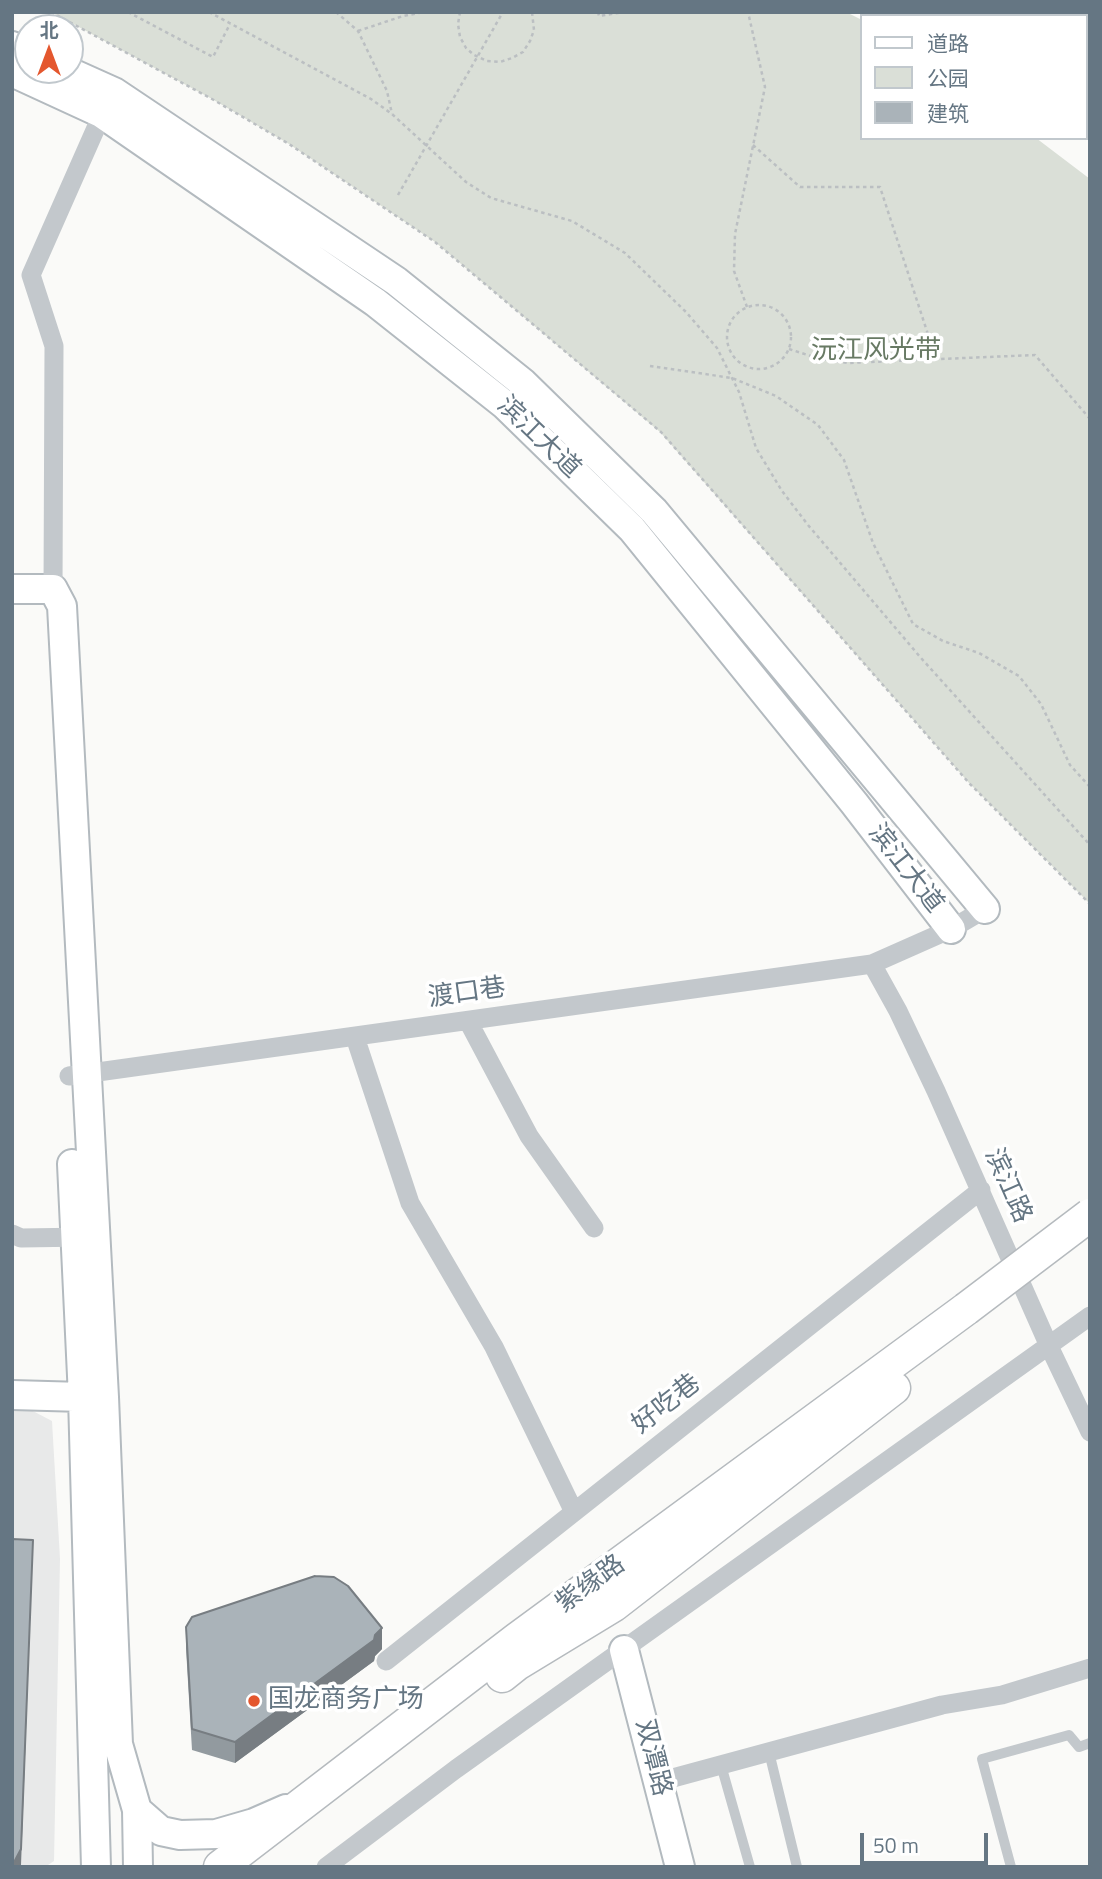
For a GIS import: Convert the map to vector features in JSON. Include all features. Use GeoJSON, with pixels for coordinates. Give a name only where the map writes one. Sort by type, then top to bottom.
{"type":"FeatureCollection","features":[{"type":"Feature","properties":{"kind":"main road"},"geometry":{"type":"LineString","coordinates":[[973,1315],[1090,1215]]}},
{"type":"Feature","properties":{"kind":"main road"},"geometry":{"type":"LineString","coordinates":[[973,1315],[1090,1238]]}},
{"type":"Feature","properties":{"kind":"main road","name":"紫缘路"},"geometry":{"type":"LineString","coordinates":[[220,1867],[517,1639],[973,1315]]}},
{"type":"Feature","properties":{"kind":"main road","name":"紫缘路"},"geometry":{"type":"LineString","coordinates":[[254,1867],[517,1664],[614,1605],[973,1315]]}},
{"type":"Feature","properties":{"kind":"street","name":"滨江大道"},"geometry":{"type":"LineString","coordinates":[[12,72],[107,103],[396,281],[523,383],[654,511],[985,909]]}},
{"type":"Feature","properties":{"kind":"street","name":"滨江大道"},"geometry":{"type":"LineString","coordinates":[[83,84],[375,302],[505,405],[632,529],[854,803],[951,929]]}},
{"type":"Feature","properties":{"kind":"street"},"geometry":{"type":"LineString","coordinates":[[107,103],[31,275],[54,346],[53,589],[47,607],[118,1744],[137,1810],[138,1867]]}},
{"type":"Feature","properties":{"kind":"street"},"geometry":{"type":"LineString","coordinates":[[12,589],[53,589]]}},
{"type":"Feature","properties":{"kind":"street","name":"渡口巷"},"geometry":{"type":"LineString","coordinates":[[78,1076],[872,964],[951,929],[985,909]]}},
{"type":"Feature","properties":{"kind":"street","name":"滨江路"},"geometry":{"type":"LineString","coordinates":[[872,964],[898,1011],[1090,1432]]}},
{"type":"Feature","properties":{"kind":"street"},"geometry":{"type":"LineString","coordinates":[[468,1021],[529,1136],[594,1228]]}},
{"type":"Feature","properties":{"kind":"street"},"geometry":{"type":"LineString","coordinates":[[355,1037],[410,1203],[494,1348],[574,1512]]}},
{"type":"Feature","properties":{"kind":"street","name":"好吃巷"},"geometry":{"type":"LineString","coordinates":[[386,1661],[981,1190]]}},
{"type":"Feature","properties":{"kind":"street"},"geometry":{"type":"LineString","coordinates":[[12,1234],[21,1238],[86,1237]]}},
{"type":"Feature","properties":{"kind":"street"},"geometry":{"type":"LineString","coordinates":[[75,1867],[96,1855],[83,1397],[86,1237]]}},
{"type":"Feature","properties":{"kind":"street"},"geometry":{"type":"LineString","coordinates":[[327,1867],[456,1769],[1090,1315]]}},
{"type":"Feature","properties":{"kind":"street"},"geometry":{"type":"LineString","coordinates":[[12,1395],[83,1397]]}},
{"type":"Feature","properties":{"kind":"street","name":"双潭路"},"geometry":{"type":"LineString","coordinates":[[624,1650],[680,1867]]}},
{"type":"Feature","properties":{"kind":"street"},"geometry":{"type":"LineString","coordinates":[[658,1782],[942,1705],[1002,1695],[1090,1668]]}},
{"type":"Feature","properties":{"kind":"street"},"geometry":{"type":"LineString","coordinates":[[137,1810],[162,1831],[180,1836],[216,1833],[254,1823],[305,1802]]}},
{"type":"Feature","properties":{"kind":"lane"},"geometry":{"type":"LineString","coordinates":[[1011,1867],[982,1759],[1069,1735],[1079,1747],[1090,1742]]}},
{"type":"Feature","properties":{"kind":"lane"},"geometry":{"type":"LineString","coordinates":[[769,1752],[796,1867]]}},
{"type":"Feature","properties":{"kind":"lane"},"geometry":{"type":"LineString","coordinates":[[721,1765],[750,1867]]}},
{"type":"Feature","properties":{"kind":"path"},"geometry":{"type":"LineString","coordinates":[[51,12],[289,144],[435,242],[660,432],[968,783],[1090,904]]}},
{"type":"Feature","properties":{"kind":"path"},"geometry":{"type":"LineString","coordinates":[[128,12],[213,57],[230,24]]}},
{"type":"Feature","properties":{"kind":"path"},"geometry":{"type":"LineString","coordinates":[[209,12],[371,99],[393,114],[466,182],[491,198],[572,221],[625,253],[686,312],[717,348],[738,392],[756,448],[782,491],[808,525],[920,658],[1090,845]]}},
{"type":"Feature","properties":{"kind":"path"},"geometry":{"type":"LineString","coordinates":[[337,12],[358,31],[387,91],[393,114]]}},
{"type":"Feature","properties":{"kind":"path"},"geometry":{"type":"LineString","coordinates":[[358,31],[424,12]]}},
{"type":"Feature","properties":{"kind":"path"},"geometry":{"type":"LineString","coordinates":[[460,12],[460,37],[467,48],[487,61],[500,62],[523,52],[534,30],[532,12]]}},
{"type":"Feature","properties":{"kind":"path"},"geometry":{"type":"LineString","coordinates":[[398,195],[503,12]]}},
{"type":"Feature","properties":{"kind":"path"},"geometry":{"type":"LineString","coordinates":[[598,12],[599,16],[624,12]]}},
{"type":"Feature","properties":{"kind":"path"},"geometry":{"type":"LineString","coordinates":[[747,307],[734,271],[735,234],[765,87],[748,12]]}},
{"type":"Feature","properties":{"kind":"path"},"geometry":{"type":"LineString","coordinates":[[753,145],[800,187],[880,187],[936,359]]}},
{"type":"Feature","properties":{"kind":"path"},"geometry":{"type":"LineString","coordinates":[[768,306],[785,318],[790,328],[789,349],[775,365],[754,369],[744,366],[730,351],[727,330],[738,312],[747,307],[768,306]]}},
{"type":"Feature","properties":{"kind":"path"},"geometry":{"type":"LineString","coordinates":[[789,349],[817,358],[848,363],[1035,355],[1090,419]]}},
{"type":"Feature","properties":{"kind":"path"},"geometry":{"type":"LineString","coordinates":[[650,366],[732,378],[776,396],[818,425],[844,460],[873,543],[913,624],[943,641],[979,653],[1019,677],[1041,704],[1070,765],[1090,787]]}},
{"type":"Feature","properties":{"kind":"shaded area"},"geometry":{"type":"Polygon","coordinates":[[[885,12],[1090,12],[1090,114],[1088,14],[885,12]]]}},
{"type":"Feature","properties":{"kind":"shaded area"},"geometry":{"type":"Polygon","coordinates":[[[12,1408],[29,1409],[52,1421],[60,1559],[54,1861],[45,1867],[12,1867],[12,1408]]]}},
{"type":"Feature","properties":{"kind":"green space","name":"沅江风光带"},"geometry":{"type":"Polygon","coordinates":[[[51,12],[846,12],[860,19],[860,140],[1039,140],[1090,179],[1090,904],[969,783],[660,432],[435,242],[289,144],[84,30],[84,14],[51,12]]]}},
{"type":"Feature","properties":{"kind":"building"},"geometry":{"type":"Polygon","coordinates":[[[12,1539],[33,1540],[21,1849],[12,1866],[12,1539]]]}},
{"type":"Feature","properties":{"kind":"building","name":"国龙商务广场"},"geometry":{"type":"Polygon","coordinates":[[[315,1576],[334,1577],[348,1586],[382,1628],[374,1640],[235,1742],[192,1729],[186,1627],[192,1617],[315,1576]]]}},
{"type":"Feature","properties":{"kind":"place","name":"国龙商务广场"},"geometry":{"type":"Point","coordinates":[254,1701]}}]}
